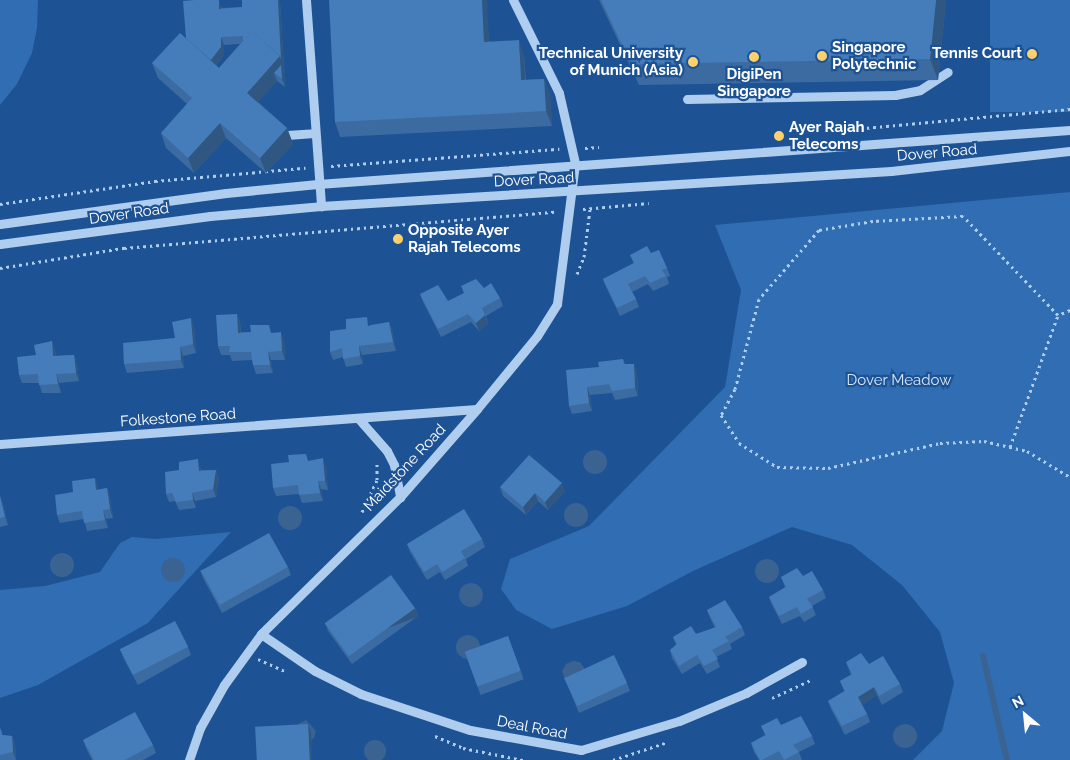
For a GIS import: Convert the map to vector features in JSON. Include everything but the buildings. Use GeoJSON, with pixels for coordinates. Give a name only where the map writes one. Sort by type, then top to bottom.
{"type":"FeatureCollection","features":[{"type":"Feature","properties":{"kind":"street"},"geometry":{"type":"LineString","coordinates":[[306,0],[314,133],[321,206]]}},
{"type":"Feature","properties":{"kind":"street","name":"Maidstone Road"},"geometry":{"type":"LineString","coordinates":[[189,760],[200,728],[224,685],[261,634],[400,497],[477,410],[536,336],[557,304],[571,210],[575,163],[559,93],[513,0]]}},
{"type":"Feature","properties":{"kind":"street"},"geometry":{"type":"LineString","coordinates":[[687,99],[894,95],[920,90],[948,72]]}},
{"type":"Feature","properties":{"kind":"street","name":"Dover Road"},"geometry":{"type":"LineString","coordinates":[[0,224],[226,193],[318,184],[575,163],[1070,130]]}},
{"type":"Feature","properties":{"kind":"street"},"geometry":{"type":"LineString","coordinates":[[287,135],[314,133]]}},
{"type":"Feature","properties":{"kind":"street","name":"Dover Road"},"geometry":{"type":"LineString","coordinates":[[0,244],[210,216],[321,206],[891,171],[1070,151]]}},
{"type":"Feature","properties":{"kind":"street","name":"Folkestone Road"},"geometry":{"type":"LineString","coordinates":[[0,444],[477,410]]}},
{"type":"Feature","properties":{"kind":"street"},"geometry":{"type":"LineString","coordinates":[[358,418],[387,451],[394,465],[400,497]]}},
{"type":"Feature","properties":{"kind":"street","name":"Deal Road"},"geometry":{"type":"LineString","coordinates":[[261,634],[315,671],[361,694],[470,730],[581,750],[687,717],[746,694],[802,662]]}},
{"type":"Feature","properties":{"kind":"path"},"geometry":{"type":"LineString","coordinates":[[0,268],[124,248],[571,210]]}},
{"type":"Feature","properties":{"kind":"path"},"geometry":{"type":"LineString","coordinates":[[1058,315],[963,216],[873,221],[819,230],[759,299],[735,389],[721,415],[739,443],[777,467],[828,468],[940,443],[984,441],[1027,451],[1070,477]]}},
{"type":"Feature","properties":{"kind":"path"},"geometry":{"type":"LineString","coordinates":[[1010,447],[1058,315],[1070,310]]}},
{"type":"Feature","properties":{"kind":"green space"},"geometry":{"type":"Polygon","coordinates":[[[0,0],[38,0],[37,28],[32,53],[17,84],[0,105],[0,0]]]}},
{"type":"Feature","properties":{"kind":"green space","name":"Tennis Court"},"geometry":{"type":"Polygon","coordinates":[[[990,0],[1070,0],[1070,112],[990,112],[990,0]]]}},
{"type":"Feature","properties":{"kind":"green space","name":"Dover Meadow"},"geometry":{"type":"Polygon","coordinates":[[[1070,192],[1070,760],[913,760],[942,731],[954,683],[940,632],[902,585],[852,545],[792,527],[693,571],[627,606],[552,629],[516,610],[501,589],[510,559],[589,526],[725,387],[741,290],[715,225],[1070,192]]]}},
{"type":"Feature","properties":{"kind":"green space"},"geometry":{"type":"Polygon","coordinates":[[[231,532],[148,623],[38,685],[0,698],[0,590],[45,586],[100,572],[120,543],[132,537],[156,539],[231,532]]]}},
{"type":"Feature","properties":{"kind":"shaded area"},"geometry":{"type":"Polygon","coordinates":[[[595,450],[604,453],[607,462],[604,471],[595,474],[586,471],[583,462],[586,453],[595,450]]]}},
{"type":"Feature","properties":{"kind":"shaded area"},"geometry":{"type":"Polygon","coordinates":[[[576,503],[585,506],[588,515],[585,524],[576,527],[567,524],[564,515],[567,506],[576,503]]]}},
{"type":"Feature","properties":{"kind":"shaded area"},"geometry":{"type":"Polygon","coordinates":[[[290,506],[299,509],[302,518],[299,527],[290,530],[281,527],[278,518],[281,509],[290,506]]]}},
{"type":"Feature","properties":{"kind":"shaded area"},"geometry":{"type":"Polygon","coordinates":[[[62,553],[71,556],[74,565],[71,574],[62,577],[53,574],[50,565],[53,556],[62,553]]]}},
{"type":"Feature","properties":{"kind":"shaded area"},"geometry":{"type":"Polygon","coordinates":[[[173,558],[182,561],[185,570],[182,579],[173,582],[164,579],[161,570],[164,561],[173,558]]]}},
{"type":"Feature","properties":{"kind":"shaded area"},"geometry":{"type":"Polygon","coordinates":[[[767,559],[776,562],[779,571],[776,580],[767,583],[758,580],[755,571],[758,562],[767,559]]]}},
{"type":"Feature","properties":{"kind":"shaded area"},"geometry":{"type":"Polygon","coordinates":[[[471,583],[480,586],[483,595],[480,604],[471,607],[462,604],[459,595],[462,586],[471,583]]]}},
{"type":"Feature","properties":{"kind":"shaded area"},"geometry":{"type":"Polygon","coordinates":[[[468,635],[473,636],[479,642],[479,652],[473,658],[468,659],[463,658],[457,652],[456,647],[457,642],[463,636],[468,635]]]}},
{"type":"Feature","properties":{"kind":"shaded area"},"geometry":{"type":"Polygon","coordinates":[[[573,661],[580,662],[586,671],[566,682],[562,671],[566,664],[573,661]]]}},
{"type":"Feature","properties":{"kind":"shaded area"},"geometry":{"type":"Polygon","coordinates":[[[306,720],[316,731],[314,738],[308,743],[293,727],[306,720]]]}},
{"type":"Feature","properties":{"kind":"shaded area"},"geometry":{"type":"Polygon","coordinates":[[[905,724],[914,727],[917,736],[914,745],[905,748],[896,745],[893,736],[896,727],[905,724]]]}},
{"type":"Feature","properties":{"kind":"shaded area"},"geometry":{"type":"Polygon","coordinates":[[[375,740],[383,743],[386,751],[383,759],[375,762],[367,759],[364,751],[367,743],[375,740]]]}},
{"type":"Feature","properties":{"kind":"waterway"},"geometry":{"type":"LineString","coordinates":[[983,656],[1007,760]]}},
{"type":"Feature","properties":{"kind":"place","name":"Tennis Court"},"geometry":{"type":"Point","coordinates":[1032,54]}},
{"type":"Feature","properties":{"kind":"place","name":"Singapore Polytechnic"},"geometry":{"type":"Point","coordinates":[822,56]}},
{"type":"Feature","properties":{"kind":"place","name":"DigiPen Singapore"},"geometry":{"type":"Point","coordinates":[754,57]}},
{"type":"Feature","properties":{"kind":"place","name":"Technical University of Munich (Asia)"},"geometry":{"type":"Point","coordinates":[693,62]}},
{"type":"Feature","properties":{"kind":"place","name":"Ayer Rajah Telecoms"},"geometry":{"type":"Point","coordinates":[779,136]}},
{"type":"Feature","properties":{"kind":"place","name":"Opposite Ayer Rajah Telecoms"},"geometry":{"type":"Point","coordinates":[398,239]}}]}
